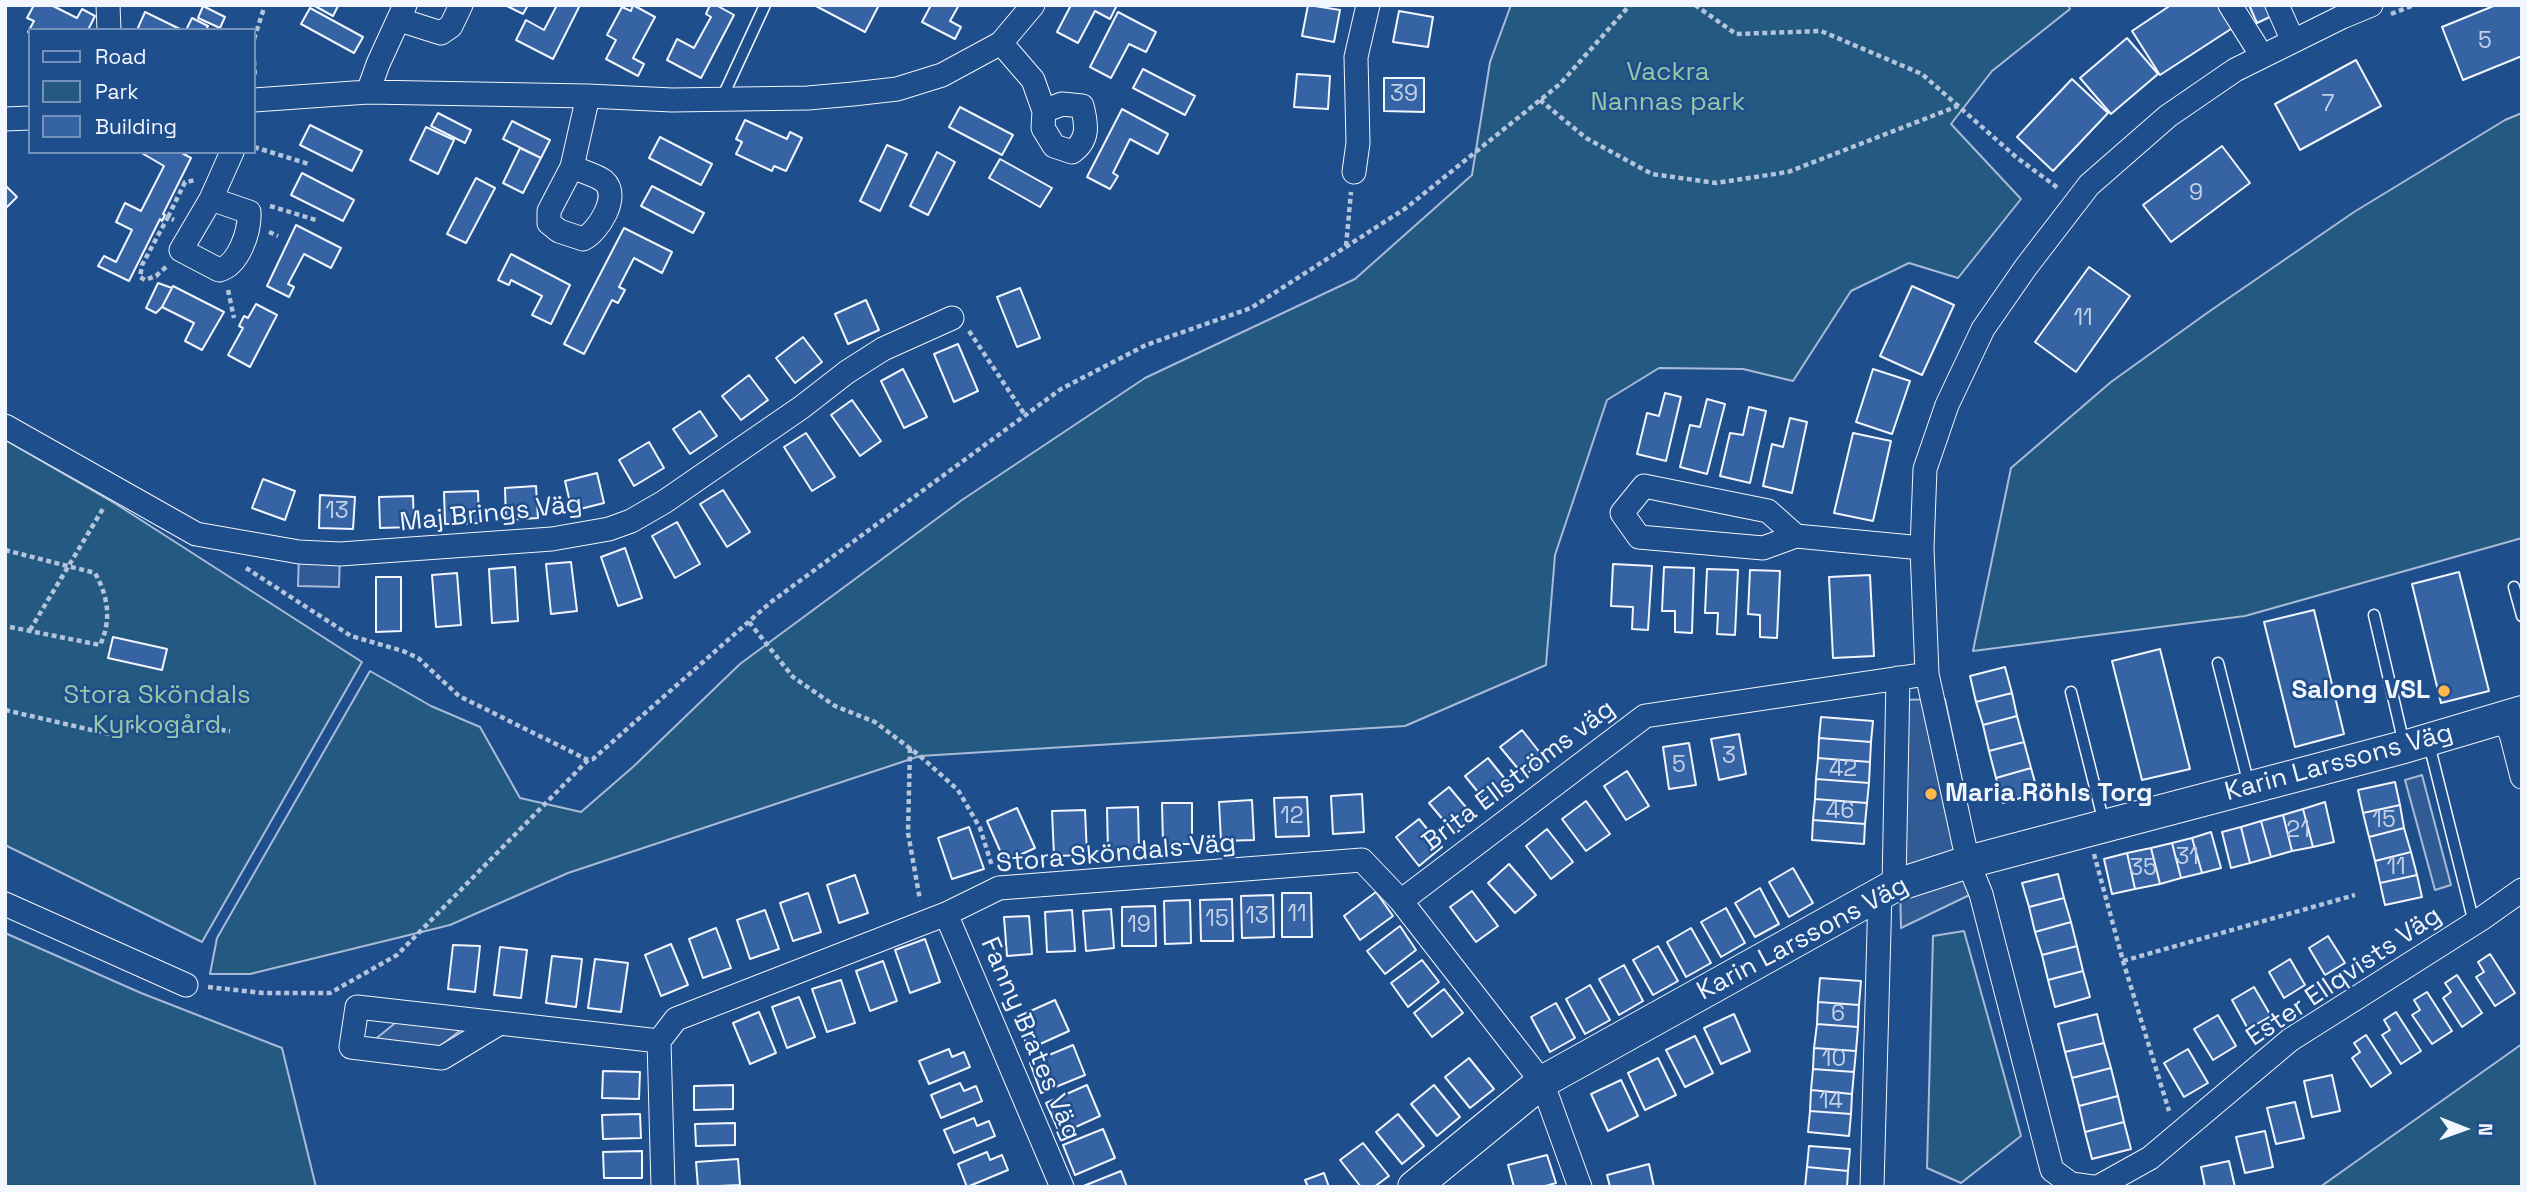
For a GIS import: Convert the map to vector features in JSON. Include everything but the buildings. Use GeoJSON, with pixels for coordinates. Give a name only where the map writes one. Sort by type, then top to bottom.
{"type":"FeatureCollection","features":[{"type":"Feature","properties":{"kind":"street"},"geometry":{"type":"LineString","coordinates":[[108,5],[109,28]]}},
{"type":"Feature","properties":{"kind":"street"},"geometry":{"type":"LineString","coordinates":[[368,92],[377,64],[402,12],[441,33],[451,26],[461,5]]}},
{"type":"Feature","properties":{"kind":"street"},"geometry":{"type":"LineString","coordinates":[[256,102],[368,92],[672,100],[808,98],[897,89],[942,75],[1001,43],[1033,5]]}},
{"type":"Feature","properties":{"kind":"street"},"geometry":{"type":"LineString","coordinates":[[1354,172],[1358,143],[1356,57],[1368,5]]}},
{"type":"Feature","properties":{"kind":"street"},"geometry":{"type":"LineString","coordinates":[[2230,5],[2262,56]]}},
{"type":"Feature","properties":{"kind":"street"},"geometry":{"type":"LineString","coordinates":[[2277,5],[2293,41]]}},
{"type":"Feature","properties":{"kind":"street"},"geometry":{"type":"LineString","coordinates":[[1968,862],[1927,674],[1922,548],[1926,469],[1947,405],[1983,329],[2026,267],[2089,185],[2168,116],[2235,70],[2262,56],[2293,41],[2377,12]]}},
{"type":"Feature","properties":{"kind":"street"},"geometry":{"type":"LineString","coordinates":[[1001,43],[1033,80],[1044,111]]}},
{"type":"Feature","properties":{"kind":"street"},"geometry":{"type":"LineString","coordinates":[[572,167],[588,96]]}},
{"type":"Feature","properties":{"kind":"street"},"geometry":{"type":"LineString","coordinates":[[5,119],[28,118]]}},
{"type":"Feature","properties":{"kind":"street"},"geometry":{"type":"LineString","coordinates":[[211,199],[249,212],[248,227],[237,253],[229,265],[219,270],[181,250],[211,199],[231,154]]}},
{"type":"Feature","properties":{"kind":"street","name":"Maj Brings Väg"},"geometry":{"type":"LineString","coordinates":[[5,426],[196,534],[299,552],[340,554],[552,540],[609,529],[631,521],[664,502],[883,349],[952,318]]}},
{"type":"Feature","properties":{"kind":"street"},"geometry":{"type":"LineString","coordinates":[[1796,536],[1768,511],[1644,486],[1622,513],[1639,537],[1763,548],[1796,536],[1922,548]]}},
{"type":"Feature","properties":{"kind":"street","name":"Brita Ellströms väg"},"geometry":{"type":"LineString","coordinates":[[1401,901],[1645,716],[1927,674]]}},
{"type":"Feature","properties":{"kind":"street"},"geometry":{"type":"LineString","coordinates":[[1872,1187],[1898,678]]}},
{"type":"Feature","properties":{"kind":"street"},"geometry":{"type":"LineString","coordinates":[[2512,715],[2511,734],[2522,777]]}},
{"type":"Feature","properties":{"kind":"street","name":"Karin Larssons Väg"},"geometry":{"type":"LineString","coordinates":[[1414,1187],[1542,1082],[1887,890],[1968,862],[2098,836],[2250,788],[2512,715]]}},
{"type":"Feature","properties":{"kind":"street","name":"Stora Sköndals Väg"},"geometry":{"type":"LineString","coordinates":[[659,1041],[676,1019],[946,914],[999,888],[1363,860],[1401,901],[1542,1082],[1580,1187]]}},
{"type":"Feature","properties":{"kind":"street","name":"Ester Ellqvists Väg"},"geometry":{"type":"LineString","coordinates":[[1968,862],[1981,894],[2052,1170],[2071,1184],[2096,1187],[2150,1158],[2290,1040],[2522,890]]}},
{"type":"Feature","properties":{"kind":"street"},"geometry":{"type":"LineString","coordinates":[[5,904],[186,985]]}},
{"type":"Feature","properties":{"kind":"street","name":"Fanny Brates Väg"},"geometry":{"type":"LineString","coordinates":[[946,914],[1062,1187]]}},
{"type":"Feature","properties":{"kind":"street"},"geometry":{"type":"LineString","coordinates":[[500,1023],[442,1058],[351,1047],[357,1007],[500,1023],[659,1041],[663,1187]]}},
{"type":"Feature","properties":{"kind":"lane"},"geometry":{"type":"LineString","coordinates":[[722,98],[765,5]]}},
{"type":"Feature","properties":{"kind":"lane"},"geometry":{"type":"LineString","coordinates":[[2514,587],[2522,616]]}},
{"type":"Feature","properties":{"kind":"lane"},"geometry":{"type":"LineString","coordinates":[[2374,615],[2413,744],[2432,756],[2474,923]]}},
{"type":"Feature","properties":{"kind":"lane"},"geometry":{"type":"LineString","coordinates":[[2218,663],[2250,788]]}},
{"type":"Feature","properties":{"kind":"lane"},"geometry":{"type":"LineString","coordinates":[[2071,692],[2098,836]]}},
{"type":"Feature","properties":{"kind":"path"},"geometry":{"type":"LineString","coordinates":[[256,33],[265,5]]}},
{"type":"Feature","properties":{"kind":"path"},"geometry":{"type":"LineString","coordinates":[[186,985],[263,993],[330,993],[397,955],[588,760],[599,756],[630,725],[771,602],[1061,389],[1146,345],[1251,308],[1406,208],[1572,72],[1629,5]]}},
{"type":"Feature","properties":{"kind":"path"},"geometry":{"type":"LineString","coordinates":[[1695,5],[1736,34],[1821,30],[1922,74],[2015,157],[2076,201]]}},
{"type":"Feature","properties":{"kind":"path"},"geometry":{"type":"LineString","coordinates":[[2377,12],[2414,5]]}},
{"type":"Feature","properties":{"kind":"path"},"geometry":{"type":"LineString","coordinates":[[1540,100],[1586,138],[1652,174],[1716,183],[1788,172],[1958,106]]}},
{"type":"Feature","properties":{"kind":"path"},"geometry":{"type":"LineString","coordinates":[[256,148],[310,164]]}},
{"type":"Feature","properties":{"kind":"path"},"geometry":{"type":"LineString","coordinates":[[1346,247],[1354,172]]}},
{"type":"Feature","properties":{"kind":"path"},"geometry":{"type":"LineString","coordinates":[[249,212],[258,205],[270,206],[316,220]]}},
{"type":"Feature","properties":{"kind":"path"},"geometry":{"type":"LineString","coordinates":[[952,318],[969,330],[1025,415]]}},
{"type":"Feature","properties":{"kind":"path"},"geometry":{"type":"LineString","coordinates":[[30,630],[105,506],[94,500]]}},
{"type":"Feature","properties":{"kind":"path"},"geometry":{"type":"LineString","coordinates":[[5,550],[95,573],[107,600],[106,632],[100,645],[7,626],[5,636]]}},
{"type":"Feature","properties":{"kind":"path"},"geometry":{"type":"LineString","coordinates":[[242,565],[351,636],[418,658],[459,696],[588,760]]}},
{"type":"Feature","properties":{"kind":"path"},"geometry":{"type":"LineString","coordinates":[[749,622],[793,677],[835,706],[875,722],[920,756],[958,790],[980,828],[999,888]]}},
{"type":"Feature","properties":{"kind":"path"},"geometry":{"type":"LineString","coordinates":[[5,710],[109,734],[148,721],[230,731]]}},
{"type":"Feature","properties":{"kind":"path"},"geometry":{"type":"LineString","coordinates":[[2098,836],[2123,961],[2177,1135]]}},
{"type":"Feature","properties":{"kind":"path"},"geometry":{"type":"LineString","coordinates":[[2123,961],[2355,895]]}},
{"type":"Feature","properties":{"kind":"path"},"geometry":{"type":"LineString","coordinates":[[344,985],[354,992]]}},
{"type":"Feature","properties":{"kind":"green space","name":"Vackra Nannas park"},"geometry":{"type":"Polygon","coordinates":[[[1511,5],[2068,5],[2070,9],[1992,71],[1951,124],[2021,199],[1958,278],[1909,263],[1851,291],[1793,381],[1743,369],[1659,368],[1607,400],[1555,555],[1546,665],[1405,726],[920,756],[568,873],[450,925],[250,974],[210,974],[217,938],[370,671],[431,706],[480,727],[520,798],[581,812],[634,766],[740,664],[962,500],[1145,378],[1355,279],[1472,175],[1490,62],[1511,5]]]}},
{"type":"Feature","properties":{"kind":"green space"},"geometry":{"type":"Polygon","coordinates":[[[2522,113],[2522,538],[2245,616],[1973,651],[2011,468],[2111,382],[2207,313],[2354,212],[2505,120],[2522,113]]]}},
{"type":"Feature","properties":{"kind":"green space","name":"Stora Sköndals Kyrkogård"},"geometry":{"type":"Polygon","coordinates":[[[5,440],[116,504],[362,662],[202,942],[5,845],[5,440]]]}},
{"type":"Feature","properties":{"kind":"green space"},"geometry":{"type":"Polygon","coordinates":[[[1964,931],[2021,1136],[1961,1183],[1927,1168],[1933,936],[1964,931]]]}},
{"type":"Feature","properties":{"kind":"green space"},"geometry":{"type":"Polygon","coordinates":[[[5,933],[141,993],[282,1048],[316,1187],[5,1187],[5,933]]]}},
{"type":"Feature","properties":{"kind":"green space"},"geometry":{"type":"Polygon","coordinates":[[[2522,1044],[2522,1187],[2320,1187],[2522,1044]]]}},
{"type":"Feature","properties":{"kind":"shaded area"},"geometry":{"type":"Polygon","coordinates":[[[299,552],[340,554],[339,587],[298,586],[299,552]]]}},
{"type":"Feature","properties":{"kind":"shaded area","name":"Maria Röhls Torg"},"geometry":{"type":"Polygon","coordinates":[[[1945,699],[1984,888],[1901,928],[1896,700],[1945,699]]]}},
{"type":"Feature","properties":{"kind":"shaded area"},"geometry":{"type":"Polygon","coordinates":[[[2422,775],[2451,885],[2435,890],[2405,780],[2422,775]]]}},
{"type":"Feature","properties":{"kind":"shaded area"},"geometry":{"type":"Polygon","coordinates":[[[411,1010],[476,1018],[425,1058],[361,1051],[411,1010]]]}},
{"type":"Feature","properties":{"kind":"place","name":"Salong VSL"},"geometry":{"type":"Point","coordinates":[2444,691]}},
{"type":"Feature","properties":{"kind":"place","name":"Maria Röhls Torg"},"geometry":{"type":"Point","coordinates":[1931,794]}}]}
